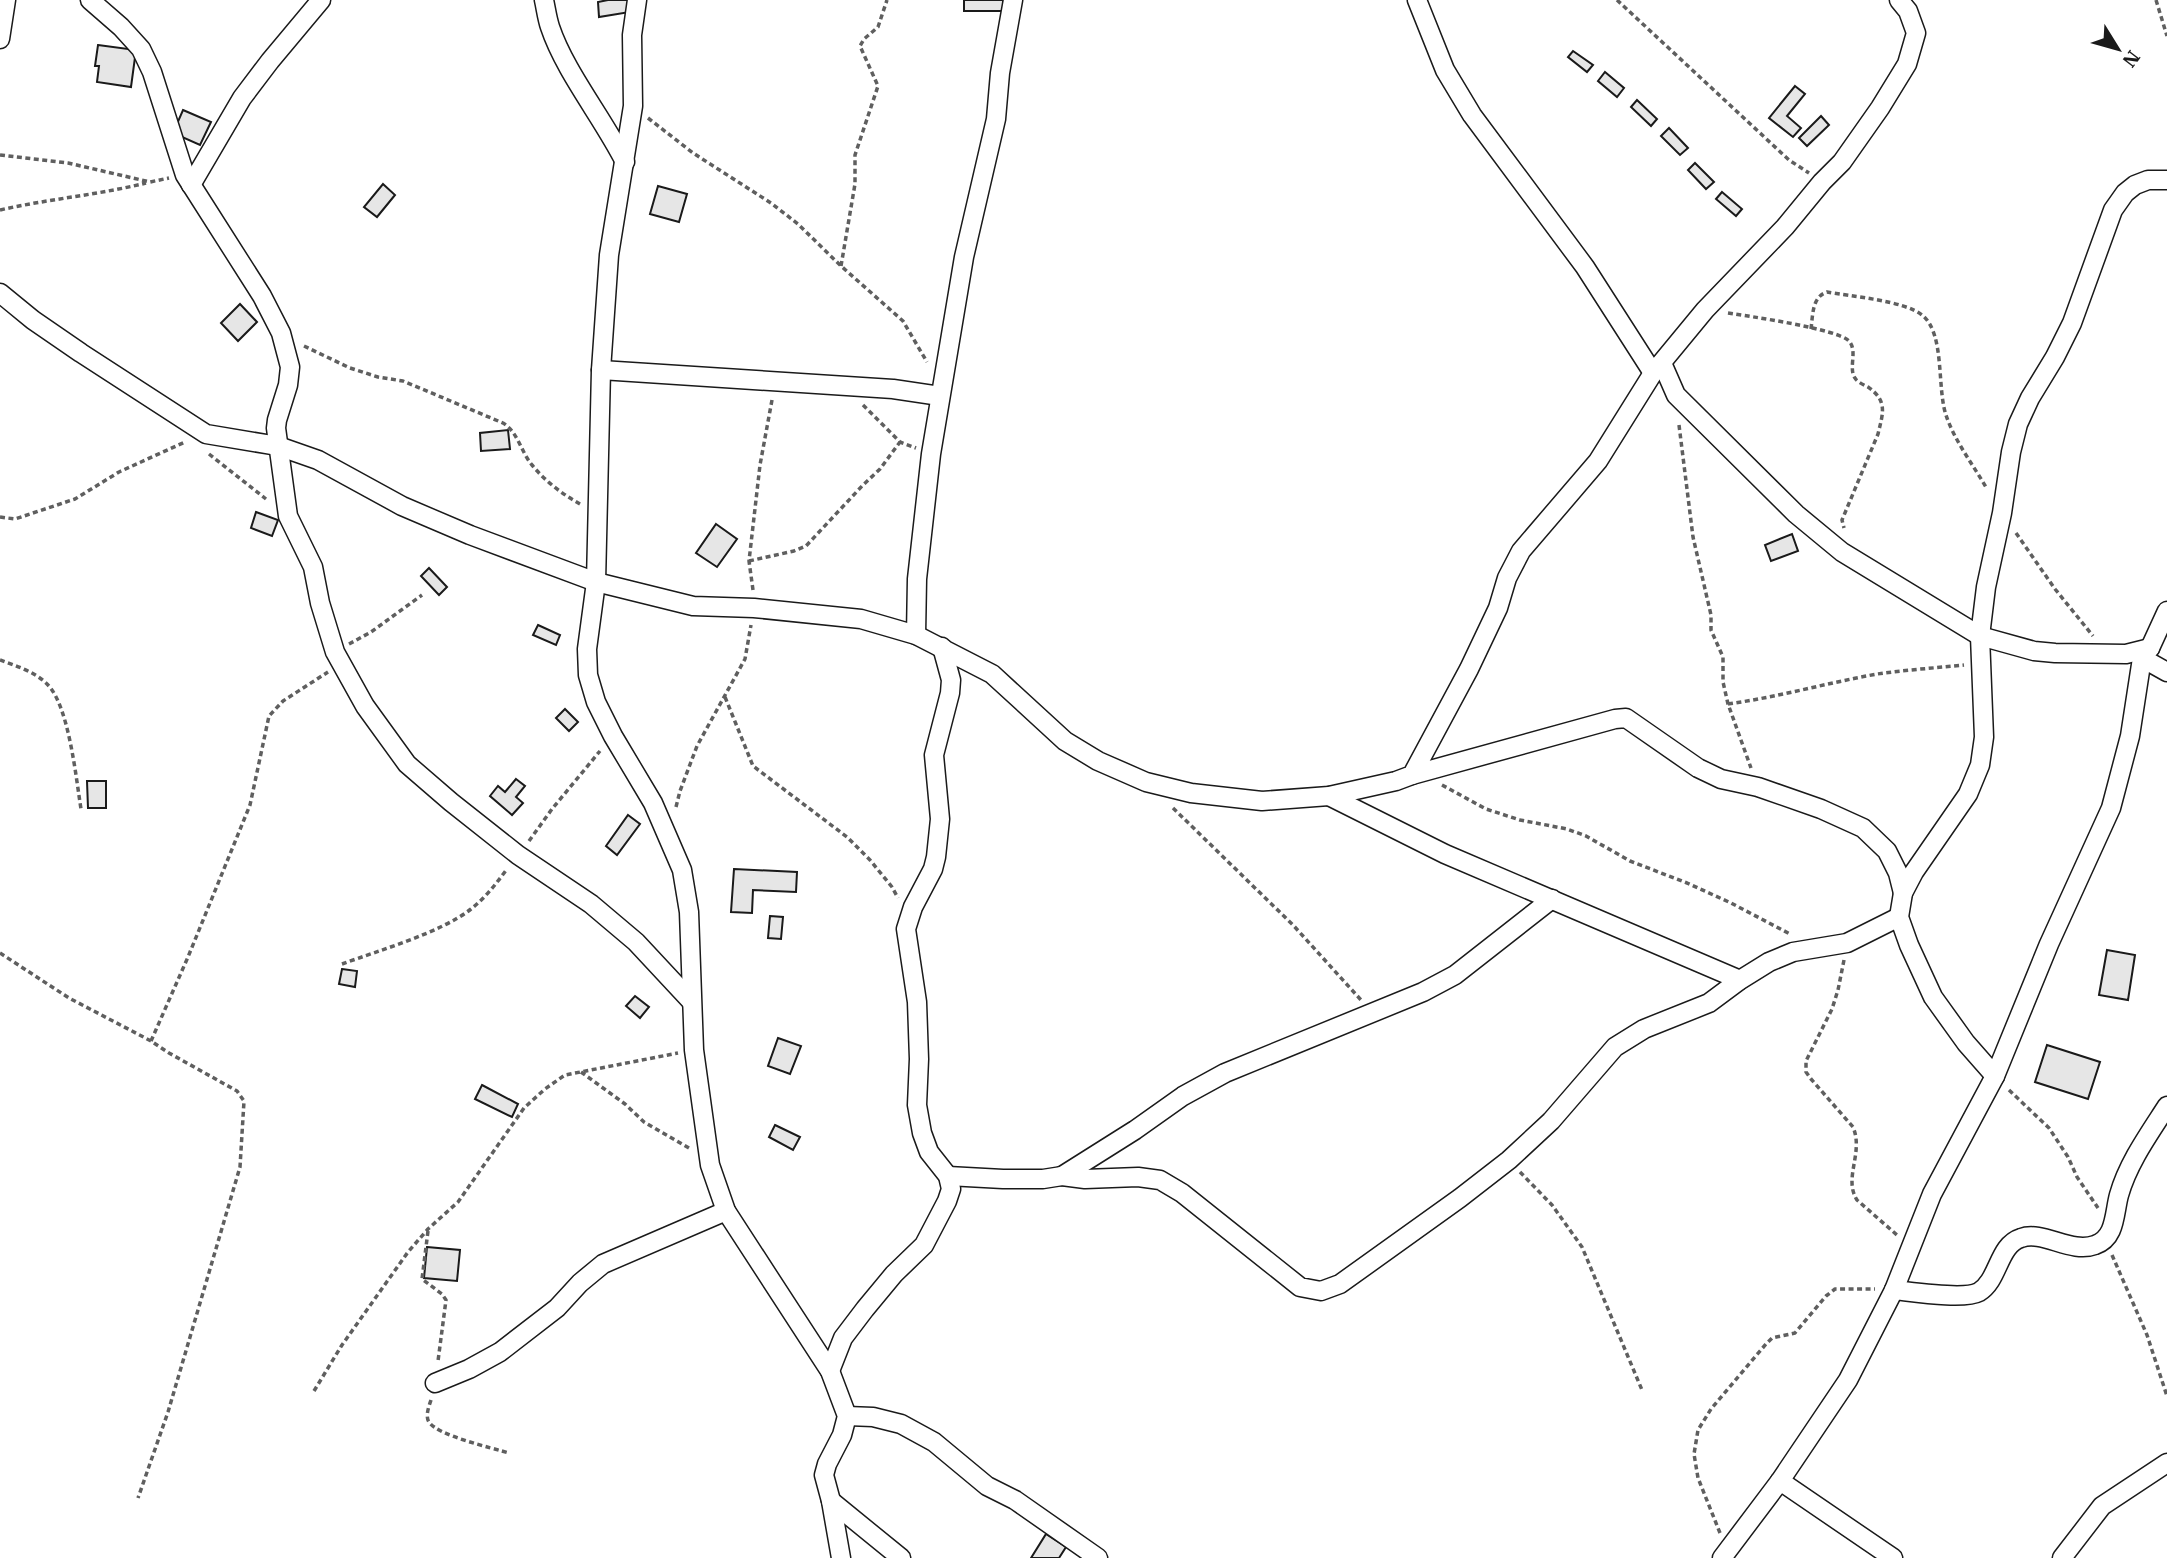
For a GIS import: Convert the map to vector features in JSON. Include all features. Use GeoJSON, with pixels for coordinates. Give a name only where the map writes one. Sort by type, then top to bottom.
{"type":"FeatureCollection","features":[{"type":"Feature","properties":{"kind":"street"},"geometry":{"type":"LineString","coordinates":[[0,39],[6,0]]}},
{"type":"Feature","properties":{"kind":"street"},"geometry":{"type":"LineString","coordinates":[[90,0],[141,49],[152,72],[188,180],[262,296],[281,333],[289,367],[288,385],[277,420],[288,516],[313,567],[320,603],[338,658],[365,706],[407,764],[519,855],[563,883],[614,923],[636,942],[691,1001]]}},
{"type":"Feature","properties":{"kind":"street"},"geometry":{"type":"LineString","coordinates":[[188,180],[242,98],[321,0]]}},
{"type":"Feature","properties":{"kind":"street"},"geometry":{"type":"LineString","coordinates":[[544,0],[550,28],[566,62],[614,139],[625,162]]}},
{"type":"Feature","properties":{"kind":"street"},"geometry":{"type":"LineString","coordinates":[[637,0],[632,35],[633,106],[609,255],[601,370],[596,582],[587,649],[588,675],[596,702],[653,803],[682,870],[689,912],[694,1050],[710,1165],[726,1211],[830,1371],[847,1416],[842,1435],[824,1475],[841,1558]]}},
{"type":"Feature","properties":{"kind":"street"},"geometry":{"type":"LineString","coordinates":[[916,635],[917,579],[931,454],[964,257],[996,119],[1000,73],[1013,0]]}},
{"type":"Feature","properties":{"kind":"street"},"geometry":{"type":"LineString","coordinates":[[1417,0],[1445,70],[1472,115],[1586,267],[1676,395],[1820,536],[1980,636],[2034,651],[2146,653],[2167,672]]}},
{"type":"Feature","properties":{"kind":"street"},"geometry":{"type":"LineString","coordinates":[[1417,773],[1469,670],[1521,551],[1598,461],[1657,368],[1705,310],[1842,162],[1908,64],[1916,33],[1908,11],[1899,0]]}},
{"type":"Feature","properties":{"kind":"street"},"geometry":{"type":"LineString","coordinates":[[1994,1076],[1933,997],[1899,918],[1903,894],[1914,872],[1968,794],[1980,765],[1984,737],[1980,636],[1986,587],[2018,424],[2029,398],[2055,357],[2072,323],[2113,210],[2125,193],[2135,185],[2148,180],[2167,180]]}},
{"type":"Feature","properties":{"kind":"street"},"geometry":{"type":"LineString","coordinates":[[0,293],[33,320],[204,441],[278,446],[318,460],[402,506],[470,535],[596,582],[693,606],[754,608],[861,618],[916,635],[992,674],[1065,741],[1098,761],[1146,782],[1191,793],[1262,801],[1329,796],[1396,781],[1417,773],[1626,718],[1698,768],[1721,779],[1758,787],[1821,809],[1863,828],[1887,851],[1898,873],[1903,894]]}},
{"type":"Feature","properties":{"kind":"street"},"geometry":{"type":"LineString","coordinates":[[601,370],[941,392]]}},
{"type":"Feature","properties":{"kind":"street"},"geometry":{"type":"LineString","coordinates":[[1727,1555],[1848,1380],[1894,1290],[1932,1194],[1994,1076],[2049,944],[2111,808],[2130,736],[2146,653],[2167,611]]}},
{"type":"Feature","properties":{"kind":"street"},"geometry":{"type":"LineString","coordinates":[[830,1371],[844,1338],[865,1309],[932,1233],[951,1189],[948,1176],[929,1152],[922,1133],[919,1114],[917,1002],[906,929],[908,919],[929,880],[936,857],[940,820],[934,754],[951,680],[942,647]]}},
{"type":"Feature","properties":{"kind":"street"},"geometry":{"type":"LineString","coordinates":[[1329,796],[1445,854],[1740,980]]}},
{"type":"Feature","properties":{"kind":"street"},"geometry":{"type":"LineString","coordinates":[[1062,1176],[1183,1096],[1225,1073],[1423,992],[1455,975],[1552,899]]}},
{"type":"Feature","properties":{"kind":"street"},"geometry":{"type":"LineString","coordinates":[[948,1176],[1003,1179],[1062,1176],[1085,1179],[1138,1177],[1160,1180],[1182,1193],[1300,1287],[1321,1291],[1340,1284],[1509,1160],[1551,1121],[1615,1048],[1644,1029],[1709,1003],[1769,962],[1793,952],[1847,943],[1899,918]]}},
{"type":"Feature","properties":{"kind":"street"},"geometry":{"type":"LineString","coordinates":[[1894,1290],[1963,1296],[1979,1292],[1988,1283],[2008,1248],[2020,1238],[2034,1237],[2082,1247],[2095,1245],[2109,1233],[2129,1168],[2167,1106]]}},
{"type":"Feature","properties":{"kind":"street"},"geometry":{"type":"LineString","coordinates":[[435,1383],[500,1352],[557,1308],[580,1283],[603,1265],[726,1211]]}},
{"type":"Feature","properties":{"kind":"street"},"geometry":{"type":"LineString","coordinates":[[847,1416],[873,1417],[901,1423],[934,1442],[987,1486],[1015,1500],[1098,1558]]}},
{"type":"Feature","properties":{"kind":"street"},"geometry":{"type":"LineString","coordinates":[[2062,1558],[2102,1506],[2167,1463]]}},
{"type":"Feature","properties":{"kind":"street"},"geometry":{"type":"LineString","coordinates":[[1780,1481],[1893,1558]]}},
{"type":"Feature","properties":{"kind":"street"},"geometry":{"type":"LineString","coordinates":[[831,1501],[901,1558]]}},
{"type":"Feature","properties":{"kind":"path"},"geometry":{"type":"LineString","coordinates":[[841,266],[852,205],[855,155],[878,86],[860,46],[863,38],[878,27],[887,0]]}},
{"type":"Feature","properties":{"kind":"path"},"geometry":{"type":"LineString","coordinates":[[1617,0],[1790,160],[1822,182]]}},
{"type":"Feature","properties":{"kind":"path"},"geometry":{"type":"LineString","coordinates":[[2156,0],[2167,36]]}},
{"type":"Feature","properties":{"kind":"path"},"geometry":{"type":"LineString","coordinates":[[2164,25],[2167,20]]}},
{"type":"Feature","properties":{"kind":"path"},"geometry":{"type":"LineString","coordinates":[[633,106],[693,153],[771,203],[903,321],[941,392]]}},
{"type":"Feature","properties":{"kind":"path"},"geometry":{"type":"LineString","coordinates":[[0,155],[68,163],[150,182]]}},
{"type":"Feature","properties":{"kind":"path"},"geometry":{"type":"LineString","coordinates":[[0,210],[150,182],[188,180]]}},
{"type":"Feature","properties":{"kind":"path"},"geometry":{"type":"LineString","coordinates":[[1811,328],[1816,300],[1821,294],[1828,292],[1897,305],[1922,315],[1934,332],[1946,417],[2001,513],[2055,589],[2109,654]]}},
{"type":"Feature","properties":{"kind":"path"},"geometry":{"type":"LineString","coordinates":[[1705,310],[1789,323],[1844,337],[1850,342],[1855,379],[1878,394],[1883,406],[1878,435],[1842,520],[1846,534]]}},
{"type":"Feature","properties":{"kind":"path"},"geometry":{"type":"LineString","coordinates":[[281,333],[350,368],[416,386],[503,423],[512,431],[531,464],[561,493],[596,512]]}},
{"type":"Feature","properties":{"kind":"path"},"geometry":{"type":"LineString","coordinates":[[676,817],[680,791],[697,746],[745,659],[754,608],[749,561],[760,465],[775,381]]}},
{"type":"Feature","properties":{"kind":"path"},"geometry":{"type":"LineString","coordinates":[[858,387],[863,404],[900,442],[931,454]]}},
{"type":"Feature","properties":{"kind":"path"},"geometry":{"type":"LineString","coordinates":[[1676,395],[1693,537],[1712,630],[1723,657],[1723,682],[1728,704],[1758,787]]}},
{"type":"Feature","properties":{"kind":"path"},"geometry":{"type":"LineString","coordinates":[[0,517],[15,519],[75,499],[119,472],[204,441],[288,516]]}},
{"type":"Feature","properties":{"kind":"path"},"geometry":{"type":"LineString","coordinates":[[749,561],[806,546],[880,469],[900,442]]}},
{"type":"Feature","properties":{"kind":"path"},"geometry":{"type":"LineString","coordinates":[[151,1041],[250,805],[269,716],[283,701],[422,595]]}},
{"type":"Feature","properties":{"kind":"path"},"geometry":{"type":"LineString","coordinates":[[0,660],[25,669],[48,685],[62,709],[81,809]]}},
{"type":"Feature","properties":{"kind":"path"},"geometry":{"type":"LineString","coordinates":[[1728,704],[1880,674],[1980,662]]}},
{"type":"Feature","properties":{"kind":"path"},"geometry":{"type":"LineString","coordinates":[[725,695],[753,766],[847,837],[892,887],[908,919]]}},
{"type":"Feature","properties":{"kind":"path"},"geometry":{"type":"LineString","coordinates":[[342,964],[449,923],[469,911],[485,897],[552,809],[613,736]]}},
{"type":"Feature","properties":{"kind":"path"},"geometry":{"type":"LineString","coordinates":[[1417,773],[1486,809],[1586,836],[1630,861],[1731,902],[1796,937]]}},
{"type":"Feature","properties":{"kind":"path"},"geometry":{"type":"LineString","coordinates":[[1146,782],[1293,925],[1371,1012]]}},
{"type":"Feature","properties":{"kind":"path"},"geometry":{"type":"LineString","coordinates":[[1847,943],[1832,1009],[1806,1061],[1806,1072],[1853,1127],[1857,1137],[1852,1183],[1857,1200],[1911,1248]]}},
{"type":"Feature","properties":{"kind":"path"},"geometry":{"type":"LineString","coordinates":[[0,953],[69,998],[237,1091],[244,1101],[240,1167],[169,1412],[138,1498]]}},
{"type":"Feature","properties":{"kind":"path"},"geometry":{"type":"LineString","coordinates":[[314,1391],[342,1345],[408,1252],[428,1229],[458,1202],[524,1108],[545,1089],[565,1075],[694,1050]]}},
{"type":"Feature","properties":{"kind":"path"},"geometry":{"type":"LineString","coordinates":[[581,1072],[645,1122],[683,1144],[710,1165]]}},
{"type":"Feature","properties":{"kind":"path"},"geometry":{"type":"LineString","coordinates":[[1994,1076],[2049,1128],[2068,1157],[2109,1233],[2167,1396]]}},
{"type":"Feature","properties":{"kind":"path"},"geometry":{"type":"LineString","coordinates":[[1509,1160],[1552,1205],[1582,1247],[1642,1390]]}},
{"type":"Feature","properties":{"kind":"path"},"geometry":{"type":"LineString","coordinates":[[1727,1555],[1698,1478],[1694,1454],[1698,1430],[1711,1409],[1772,1338],[1795,1333],[1835,1289],[1894,1290]]}},
{"type":"Feature","properties":{"kind":"building"},"geometry":{"type":"Polygon","coordinates":[[[629,0],[630,12],[599,17],[598,2],[629,0]]]}},
{"type":"Feature","properties":{"kind":"building"},"geometry":{"type":"Polygon","coordinates":[[[964,0],[1003,0],[1003,11],[964,11],[964,0]]]}},
{"type":"Feature","properties":{"kind":"building"},"geometry":{"type":"Polygon","coordinates":[[[98,45],[136,50],[131,87],[97,82],[99,66],[95,66],[98,45]]]}},
{"type":"Feature","properties":{"kind":"building"},"geometry":{"type":"Polygon","coordinates":[[[1573,51],[1593,65],[1587,72],[1568,57],[1573,51]]]}},
{"type":"Feature","properties":{"kind":"building"},"geometry":{"type":"Polygon","coordinates":[[[1605,72],[1624,88],[1617,97],[1598,81],[1605,72]]]}},
{"type":"Feature","properties":{"kind":"building"},"geometry":{"type":"Polygon","coordinates":[[[1795,86],[1805,94],[1787,116],[1801,128],[1793,137],[1769,118],[1795,86]]]}},
{"type":"Feature","properties":{"kind":"building"},"geometry":{"type":"Polygon","coordinates":[[[1637,100],[1657,119],[1651,126],[1631,107],[1637,100]]]}},
{"type":"Feature","properties":{"kind":"building"},"geometry":{"type":"Polygon","coordinates":[[[183,110],[211,122],[200,145],[173,133],[183,110]]]}},
{"type":"Feature","properties":{"kind":"building"},"geometry":{"type":"Polygon","coordinates":[[[1821,116],[1829,125],[1807,146],[1799,138],[1821,116]]]}},
{"type":"Feature","properties":{"kind":"building"},"geometry":{"type":"Polygon","coordinates":[[[1669,128],[1688,148],[1680,155],[1661,136],[1669,128]]]}},
{"type":"Feature","properties":{"kind":"building"},"geometry":{"type":"Polygon","coordinates":[[[1695,163],[1714,182],[1706,189],[1688,170],[1695,163]]]}},
{"type":"Feature","properties":{"kind":"building"},"geometry":{"type":"Polygon","coordinates":[[[383,184],[395,195],[377,217],[364,207],[383,184]]]}},
{"type":"Feature","properties":{"kind":"building"},"geometry":{"type":"Polygon","coordinates":[[[658,186],[687,194],[679,222],[650,214],[658,186]]]}},
{"type":"Feature","properties":{"kind":"building"},"geometry":{"type":"Polygon","coordinates":[[[1722,192],[1742,209],[1736,216],[1716,199],[1722,192]]]}},
{"type":"Feature","properties":{"kind":"building"},"geometry":{"type":"Polygon","coordinates":[[[240,304],[257,322],[238,341],[221,323],[240,304]]]}},
{"type":"Feature","properties":{"kind":"building"},"geometry":{"type":"Polygon","coordinates":[[[508,430],[510,449],[481,451],[480,433],[508,430]]]}},
{"type":"Feature","properties":{"kind":"building"},"geometry":{"type":"Polygon","coordinates":[[[256,512],[278,520],[272,536],[251,528],[256,512]]]}},
{"type":"Feature","properties":{"kind":"building"},"geometry":{"type":"Polygon","coordinates":[[[716,524],[737,539],[717,567],[696,553],[716,524]]]}},
{"type":"Feature","properties":{"kind":"building"},"geometry":{"type":"Polygon","coordinates":[[[1792,534],[1798,551],[1771,561],[1765,545],[1792,534]]]}},
{"type":"Feature","properties":{"kind":"building"},"geometry":{"type":"Polygon","coordinates":[[[429,568],[447,587],[439,595],[421,576],[429,568]]]}},
{"type":"Feature","properties":{"kind":"building"},"geometry":{"type":"Polygon","coordinates":[[[538,625],[560,635],[556,645],[533,635],[538,625]]]}},
{"type":"Feature","properties":{"kind":"building"},"geometry":{"type":"Polygon","coordinates":[[[565,709],[578,722],[569,731],[556,718],[565,709]]]}},
{"type":"Feature","properties":{"kind":"building"},"geometry":{"type":"Polygon","coordinates":[[[516,779],[525,786],[516,797],[523,803],[512,815],[490,796],[498,786],[505,792],[516,779]]]}},
{"type":"Feature","properties":{"kind":"building"},"geometry":{"type":"Polygon","coordinates":[[[87,781],[106,781],[106,808],[88,808],[87,781]]]}},
{"type":"Feature","properties":{"kind":"building"},"geometry":{"type":"Polygon","coordinates":[[[628,815],[640,824],[617,855],[606,846],[628,815]]]}},
{"type":"Feature","properties":{"kind":"building"},"geometry":{"type":"Polygon","coordinates":[[[734,869],[797,872],[796,892],[753,890],[752,913],[731,912],[734,869]]]}},
{"type":"Feature","properties":{"kind":"building"},"geometry":{"type":"Polygon","coordinates":[[[770,916],[783,917],[781,939],[768,938],[770,916]]]}},
{"type":"Feature","properties":{"kind":"building"},"geometry":{"type":"Polygon","coordinates":[[[2107,950],[2135,955],[2128,1000],[2099,995],[2107,950]]]}},
{"type":"Feature","properties":{"kind":"building"},"geometry":{"type":"Polygon","coordinates":[[[342,969],[357,971],[355,987],[339,984],[342,969]]]}},
{"type":"Feature","properties":{"kind":"building"},"geometry":{"type":"Polygon","coordinates":[[[635,996],[649,1007],[640,1018],[626,1006],[635,996]]]}},
{"type":"Feature","properties":{"kind":"building"},"geometry":{"type":"Polygon","coordinates":[[[778,1038],[801,1046],[790,1074],[768,1066],[778,1038]]]}},
{"type":"Feature","properties":{"kind":"building"},"geometry":{"type":"Polygon","coordinates":[[[2047,1045],[2100,1062],[2088,1099],[2035,1082],[2047,1045]]]}},
{"type":"Feature","properties":{"kind":"building"},"geometry":{"type":"Polygon","coordinates":[[[482,1085],[518,1104],[512,1117],[475,1099],[482,1085]]]}},
{"type":"Feature","properties":{"kind":"building"},"geometry":{"type":"Polygon","coordinates":[[[775,1125],[800,1137],[793,1150],[769,1137],[775,1125]]]}},
{"type":"Feature","properties":{"kind":"building"},"geometry":{"type":"Polygon","coordinates":[[[427,1247],[460,1250],[457,1281],[424,1278],[427,1247]]]}},
{"type":"Feature","properties":{"kind":"building"},"geometry":{"type":"Polygon","coordinates":[[[1046,1534],[1066,1547],[1059,1558],[1031,1558],[1046,1534]]]}}]}
